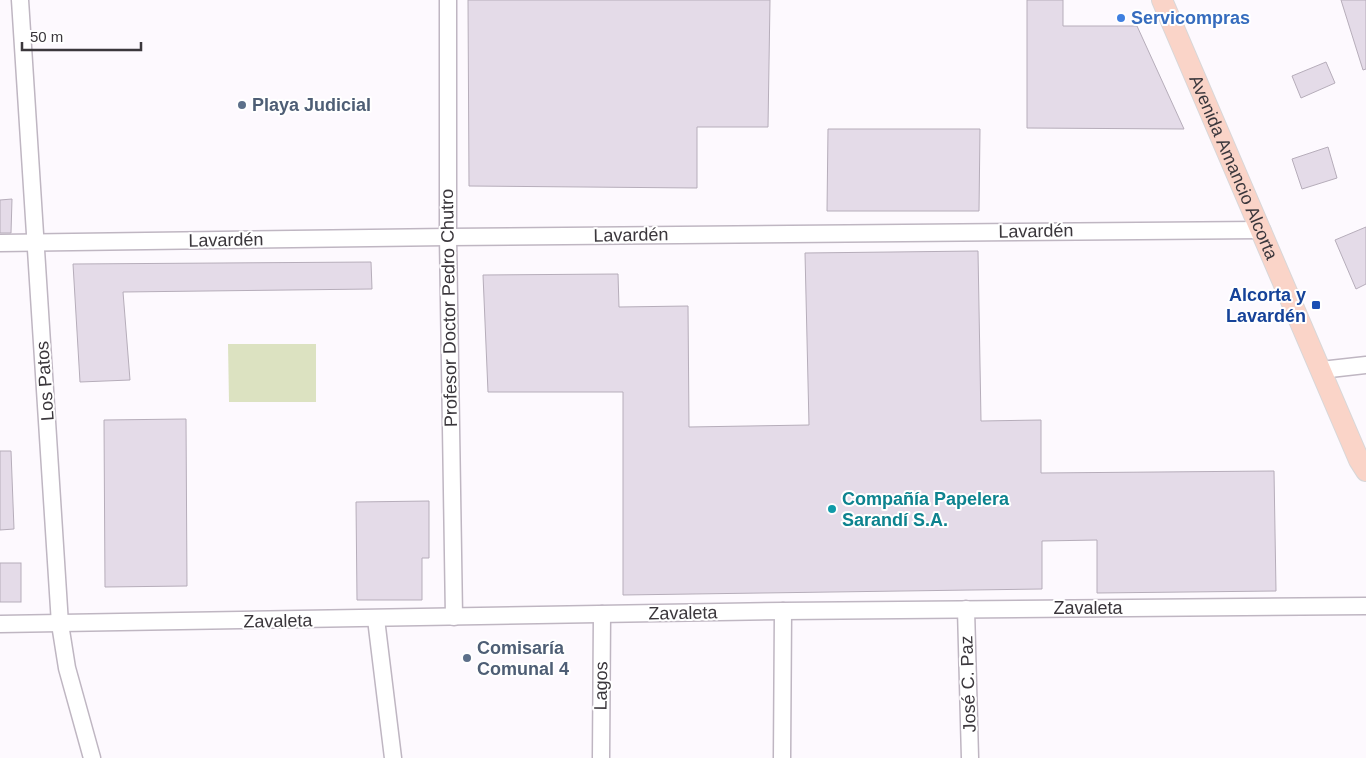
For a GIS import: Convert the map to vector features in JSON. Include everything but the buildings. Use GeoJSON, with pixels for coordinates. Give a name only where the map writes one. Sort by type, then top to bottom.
{"type":"FeatureCollection","features":[{"type":"Feature","properties":{"kind":"main road","name":"Avenida Amancio Alcorta"},"geometry":{"type":"LineString","coordinates":[[1162,0],[1362,466]]}},
{"type":"Feature","properties":{"kind":"street","name":"Los Patos"},"geometry":{"type":"LineString","coordinates":[[20,0],[60,624],[67,668],[92,758]]}},
{"type":"Feature","properties":{"kind":"street","name":"Profesor Doctor Pedro Chutro"},"geometry":{"type":"LineString","coordinates":[[448,0],[448,237],[454,617]]}},
{"type":"Feature","properties":{"kind":"street","name":"Lavardén"},"geometry":{"type":"LineString","coordinates":[[0,243],[1262,230]]}},
{"type":"Feature","properties":{"kind":"street"},"geometry":{"type":"LineString","coordinates":[[1321,370],[1366,365]]}},
{"type":"Feature","properties":{"kind":"street"},"geometry":{"type":"LineString","coordinates":[[1362,466],[1366,480]]}},
{"type":"Feature","properties":{"kind":"street","name":"Zavaleta"},"geometry":{"type":"LineString","coordinates":[[0,624],[783,611],[1366,606]]}},
{"type":"Feature","properties":{"kind":"street","name":"José C. Paz"},"geometry":{"type":"LineString","coordinates":[[966,609],[970,758]]}},
{"type":"Feature","properties":{"kind":"street"},"geometry":{"type":"LineString","coordinates":[[782,758],[783,611]]}},
{"type":"Feature","properties":{"kind":"street","name":"Lagos"},"geometry":{"type":"LineString","coordinates":[[600,758],[602,614]]}},
{"type":"Feature","properties":{"kind":"street"},"geometry":{"type":"LineString","coordinates":[[376,619],[393,758]]}},
{"type":"Feature","properties":{"kind":"green space"},"geometry":{"type":"Polygon","coordinates":[[[228,344],[316,344],[316,402],[229,402],[228,344]]]}},
{"type":"Feature","properties":{"kind":"place","name":"Servicompras"},"geometry":{"type":"Point","coordinates":[1121,18]}},
{"type":"Feature","properties":{"kind":"place","name":"Playa Judicial"},"geometry":{"type":"Point","coordinates":[242,105]}},
{"type":"Feature","properties":{"kind":"place","name":"Alcorta y Lavardén"},"geometry":{"type":"Point","coordinates":[1316,305]}},
{"type":"Feature","properties":{"kind":"place","name":"Compañía Papelera Sarandí S.A."},"geometry":{"type":"Point","coordinates":[832,509]}},
{"type":"Feature","properties":{"kind":"place","name":"Comisaría Comunal 4"},"geometry":{"type":"Point","coordinates":[467,658]}}]}
